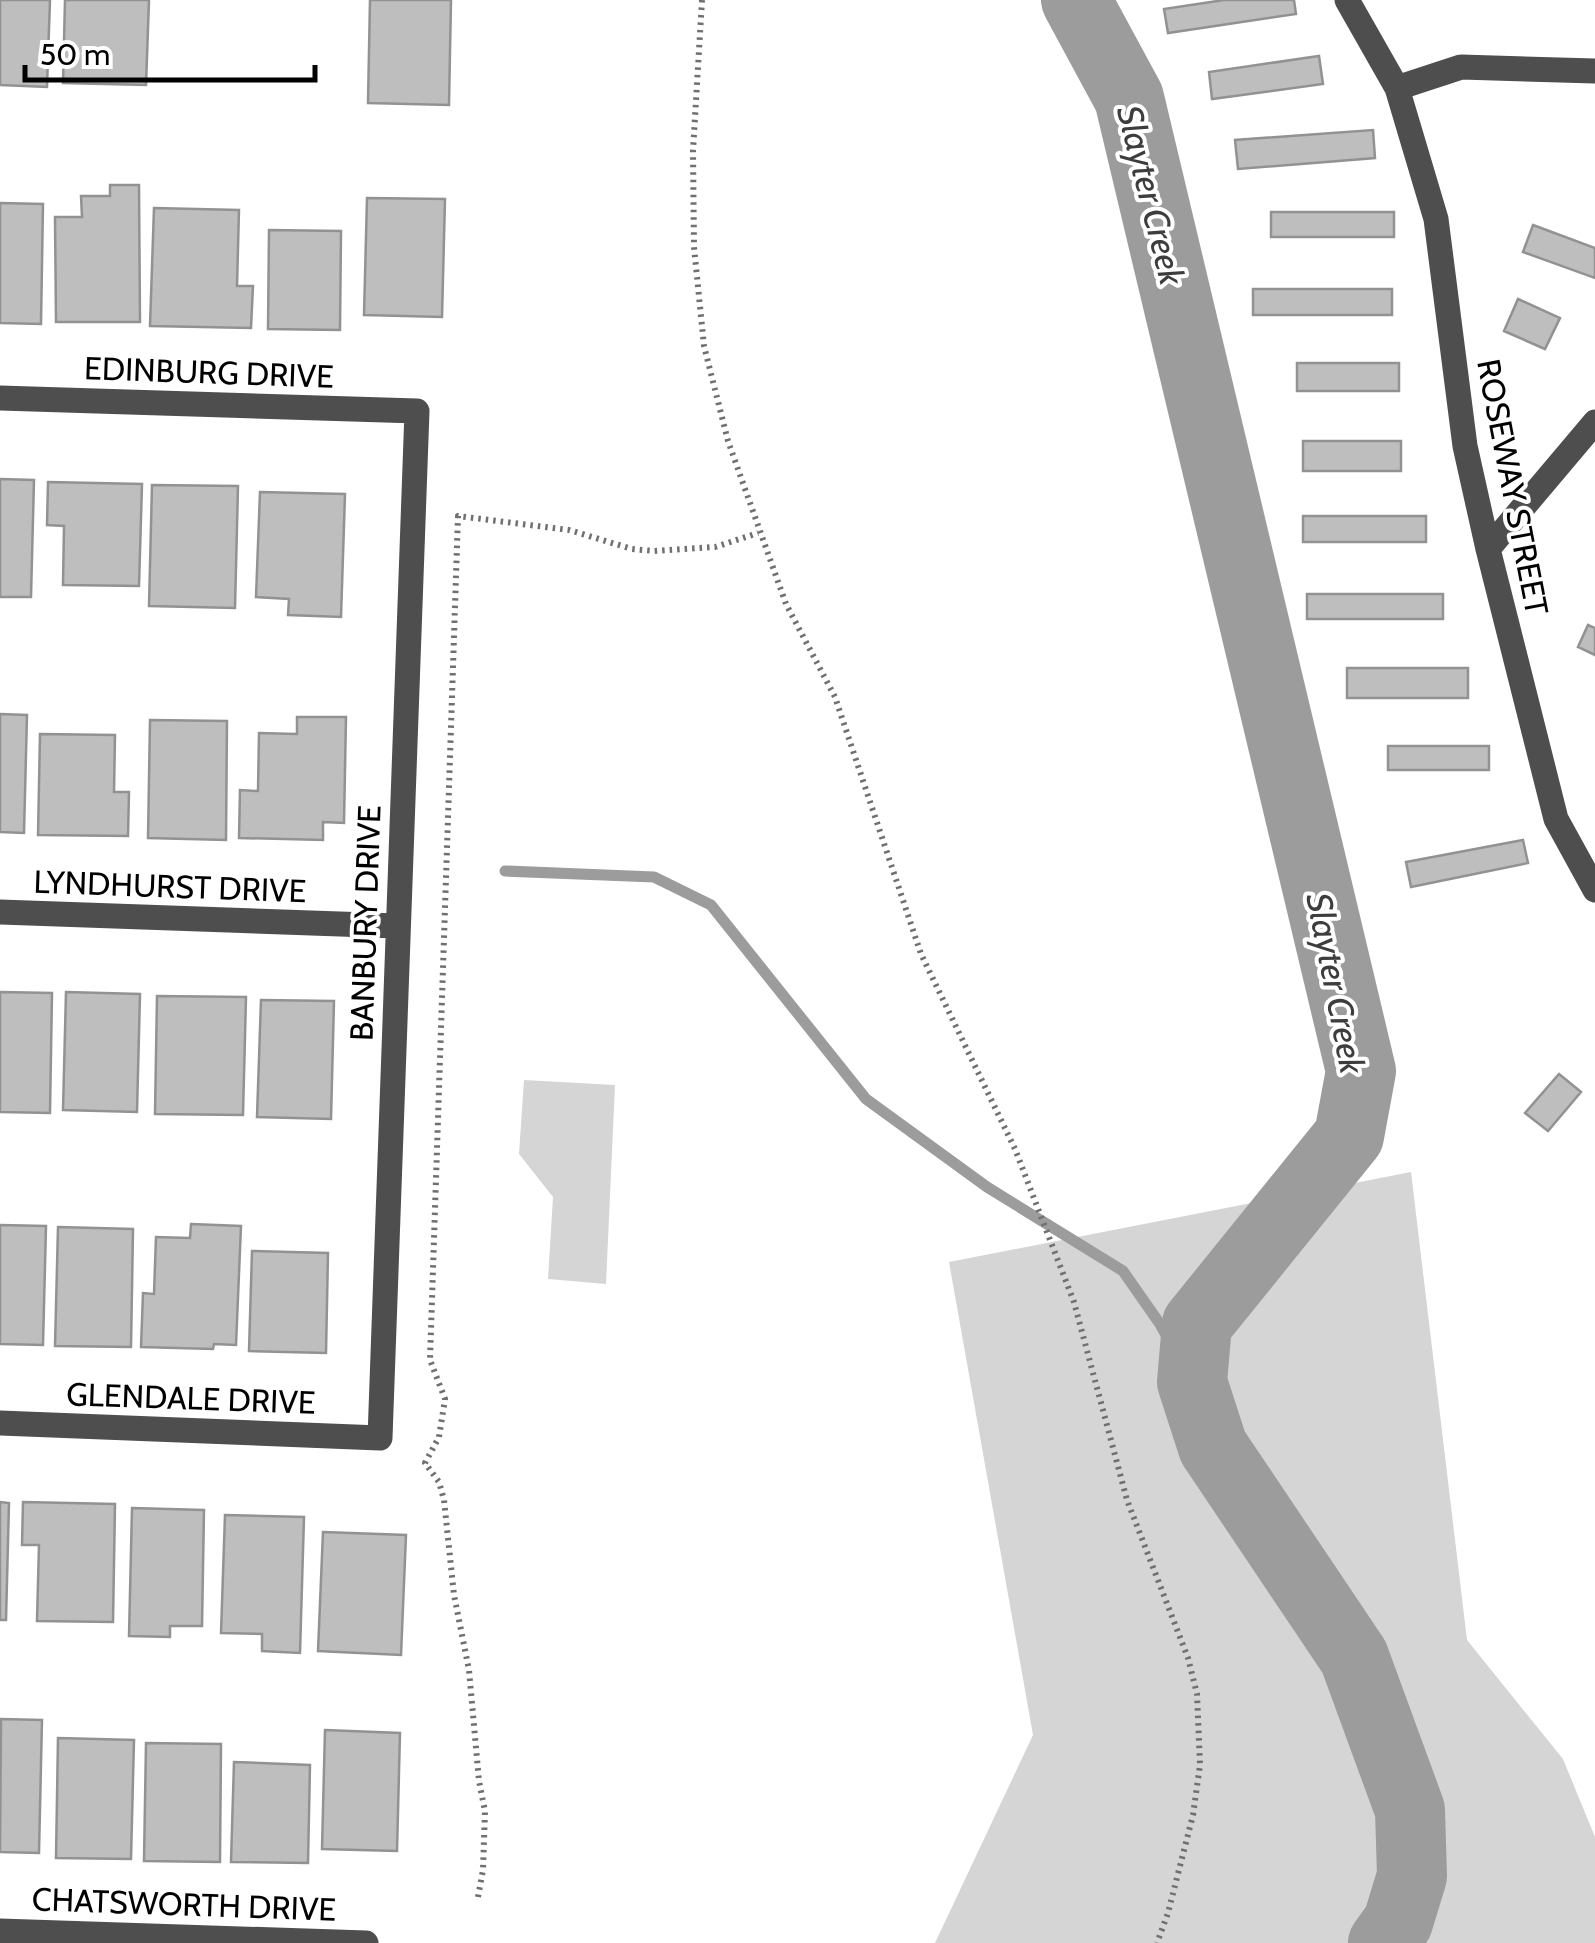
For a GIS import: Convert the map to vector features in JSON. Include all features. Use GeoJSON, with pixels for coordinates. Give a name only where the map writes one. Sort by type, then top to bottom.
{"type":"FeatureCollection","features":[{"type":"Feature","properties":{"kind":"street","name":"ROSEWAY STREET"},"geometry":{"type":"LineString","coordinates":[[1347,0],[1397,88],[1436,219],[1465,446],[1488,549],[1556,819],[1595,890]]}},
{"type":"Feature","properties":{"kind":"street"},"geometry":{"type":"LineString","coordinates":[[1397,88],[1461,67],[1595,72]]}},
{"type":"Feature","properties":{"kind":"street","name":"EDINBURG DRIVE"},"geometry":{"type":"LineString","coordinates":[[0,398],[417,411]]}},
{"type":"Feature","properties":{"kind":"street","name":"BANBURY DRIVE"},"geometry":{"type":"LineString","coordinates":[[380,1438],[417,411]]}},
{"type":"Feature","properties":{"kind":"street"},"geometry":{"type":"LineString","coordinates":[[1488,549],[1595,422]]}},
{"type":"Feature","properties":{"kind":"street","name":"LYNDHURST DRIVE"},"geometry":{"type":"LineString","coordinates":[[0,912],[397,926]]}},
{"type":"Feature","properties":{"kind":"street","name":"GLENDALE DRIVE"},"geometry":{"type":"LineString","coordinates":[[0,1423],[380,1438]]}},
{"type":"Feature","properties":{"kind":"street","name":"CHATSWORTH DRIVE"},"geometry":{"type":"LineString","coordinates":[[0,1931],[366,1943]]}},
{"type":"Feature","properties":{"kind":"path"},"geometry":{"type":"LineString","coordinates":[[702,0],[693,151],[698,298],[712,385],[758,533],[786,604],[835,697],[921,954],[1015,1149],[1074,1302],[1127,1500],[1188,1658],[1197,1694],[1200,1765],[1193,1815],[1168,1914],[1156,1943]]}},
{"type":"Feature","properties":{"kind":"path"},"geometry":{"type":"LineString","coordinates":[[478,1898],[485,1811],[469,1670],[454,1596],[444,1500],[439,1482],[425,1463],[439,1436],[445,1399],[430,1360],[458,516],[569,530],[632,550],[715,548],[758,533]]}},
{"type":"Feature","properties":{"kind":"shaded area"},"geometry":{"type":"Polygon","coordinates":[[[524,1080],[615,1085],[606,1284],[548,1279],[553,1197],[519,1154],[524,1080]]]}},
{"type":"Feature","properties":{"kind":"shaded area"},"geometry":{"type":"Polygon","coordinates":[[[1411,1172],[1467,1640],[1563,1759],[1595,1837],[1595,1943],[935,1943],[1033,1735],[949,1262],[1411,1172]]]}},
{"type":"Feature","properties":{"kind":"building"},"geometry":{"type":"Polygon","coordinates":[[[0,0],[50,0],[47,87],[0,85],[0,0]]]}},
{"type":"Feature","properties":{"kind":"building"},"geometry":{"type":"Polygon","coordinates":[[[65,0],[149,0],[146,85],[63,83],[65,0]]]}},
{"type":"Feature","properties":{"kind":"building"},"geometry":{"type":"Polygon","coordinates":[[[370,0],[451,0],[449,105],[368,103],[370,0]]]}},
{"type":"Feature","properties":{"kind":"building"},"geometry":{"type":"Polygon","coordinates":[[[1224,0],[1294,0],[1296,14],[1168,33],[1164,9],[1224,0]]]}},
{"type":"Feature","properties":{"kind":"building"},"geometry":{"type":"Polygon","coordinates":[[[1319,56],[1323,84],[1212,99],[1209,72],[1319,56]]]}},
{"type":"Feature","properties":{"kind":"building"},"geometry":{"type":"Polygon","coordinates":[[[1373,130],[1375,158],[1238,169],[1235,140],[1373,130]]]}},
{"type":"Feature","properties":{"kind":"building"},"geometry":{"type":"Polygon","coordinates":[[[110,185],[139,185],[140,322],[56,322],[55,217],[82,217],[81,196],[110,196],[110,185]]]}},
{"type":"Feature","properties":{"kind":"building"},"geometry":{"type":"Polygon","coordinates":[[[367,198],[445,199],[442,317],[364,315],[367,198]]]}},
{"type":"Feature","properties":{"kind":"building"},"geometry":{"type":"Polygon","coordinates":[[[0,203],[43,204],[41,324],[0,323],[0,203]]]}},
{"type":"Feature","properties":{"kind":"building"},"geometry":{"type":"Polygon","coordinates":[[[154,208],[239,210],[237,286],[253,286],[251,328],[150,326],[154,208]]]}},
{"type":"Feature","properties":{"kind":"building"},"geometry":{"type":"Polygon","coordinates":[[[1271,212],[1394,212],[1394,237],[1271,237],[1271,212]]]}},
{"type":"Feature","properties":{"kind":"building"},"geometry":{"type":"Polygon","coordinates":[[[1533,225],[1595,248],[1595,278],[1523,252],[1533,225]]]}},
{"type":"Feature","properties":{"kind":"building"},"geometry":{"type":"Polygon","coordinates":[[[269,230],[341,231],[340,330],[268,329],[269,230]]]}},
{"type":"Feature","properties":{"kind":"building"},"geometry":{"type":"Polygon","coordinates":[[[1253,289],[1392,289],[1392,315],[1253,315],[1253,289]]]}},
{"type":"Feature","properties":{"kind":"building"},"geometry":{"type":"Polygon","coordinates":[[[1518,299],[1560,318],[1545,349],[1504,331],[1518,299]]]}},
{"type":"Feature","properties":{"kind":"building"},"geometry":{"type":"Polygon","coordinates":[[[1297,363],[1399,363],[1399,391],[1297,391],[1297,363]]]}},
{"type":"Feature","properties":{"kind":"building"},"geometry":{"type":"Polygon","coordinates":[[[1303,441],[1401,441],[1401,471],[1303,471],[1303,441]]]}},
{"type":"Feature","properties":{"kind":"building"},"geometry":{"type":"Polygon","coordinates":[[[0,479],[34,480],[31,597],[0,597],[0,479]]]}},
{"type":"Feature","properties":{"kind":"building"},"geometry":{"type":"Polygon","coordinates":[[[48,482],[142,484],[139,586],[63,585],[64,526],[47,525],[48,482]]]}},
{"type":"Feature","properties":{"kind":"building"},"geometry":{"type":"Polygon","coordinates":[[[152,485],[238,486],[235,608],[149,606],[152,485]]]}},
{"type":"Feature","properties":{"kind":"building"},"geometry":{"type":"Polygon","coordinates":[[[260,492],[345,494],[341,617],[288,615],[289,599],[256,597],[260,492]]]}},
{"type":"Feature","properties":{"kind":"building"},"geometry":{"type":"Polygon","coordinates":[[[1303,516],[1426,516],[1426,542],[1303,542],[1303,516]]]}},
{"type":"Feature","properties":{"kind":"building"},"geometry":{"type":"Polygon","coordinates":[[[1307,594],[1443,594],[1443,619],[1307,619],[1307,594]]]}},
{"type":"Feature","properties":{"kind":"building"},"geometry":{"type":"Polygon","coordinates":[[[1588,625],[1595,628],[1595,655],[1578,647],[1588,625]]]}},
{"type":"Feature","properties":{"kind":"building"},"geometry":{"type":"Polygon","coordinates":[[[1347,668],[1468,668],[1468,698],[1347,698],[1347,668]]]}},
{"type":"Feature","properties":{"kind":"building"},"geometry":{"type":"Polygon","coordinates":[[[0,714],[27,715],[24,833],[0,832],[0,714]]]}},
{"type":"Feature","properties":{"kind":"building"},"geometry":{"type":"Polygon","coordinates":[[[297,717],[346,717],[344,823],[323,822],[323,840],[239,838],[240,790],[258,791],[259,733],[297,734],[297,717]]]}},
{"type":"Feature","properties":{"kind":"building"},"geometry":{"type":"Polygon","coordinates":[[[150,720],[227,721],[226,840],[148,838],[150,720]]]}},
{"type":"Feature","properties":{"kind":"building"},"geometry":{"type":"Polygon","coordinates":[[[40,734],[115,735],[114,792],[129,792],[128,836],[38,835],[40,734]]]}},
{"type":"Feature","properties":{"kind":"building"},"geometry":{"type":"Polygon","coordinates":[[[1388,746],[1489,746],[1489,770],[1388,770],[1388,746]]]}},
{"type":"Feature","properties":{"kind":"building"},"geometry":{"type":"Polygon","coordinates":[[[1523,840],[1528,863],[1411,887],[1406,862],[1523,840]]]}},
{"type":"Feature","properties":{"kind":"building"},"geometry":{"type":"Polygon","coordinates":[[[0,992],[52,993],[50,1113],[0,1112],[0,992]]]}},
{"type":"Feature","properties":{"kind":"building"},"geometry":{"type":"Polygon","coordinates":[[[66,992],[140,994],[137,1112],[63,1110],[66,992]]]}},
{"type":"Feature","properties":{"kind":"building"},"geometry":{"type":"Polygon","coordinates":[[[157,996],[246,997],[243,1115],[155,1114],[157,996]]]}},
{"type":"Feature","properties":{"kind":"building"},"geometry":{"type":"Polygon","coordinates":[[[261,1000],[334,1001],[331,1119],[257,1117],[261,1000]]]}},
{"type":"Feature","properties":{"kind":"building"},"geometry":{"type":"Polygon","coordinates":[[[1559,1074],[1581,1092],[1548,1131],[1525,1113],[1559,1074]]]}},
{"type":"Feature","properties":{"kind":"building"},"geometry":{"type":"Polygon","coordinates":[[[191,1224],[241,1226],[236,1345],[214,1344],[213,1349],[141,1347],[143,1293],[154,1294],[156,1237],[190,1238],[191,1224]]]}},
{"type":"Feature","properties":{"kind":"building"},"geometry":{"type":"Polygon","coordinates":[[[0,1225],[46,1226],[43,1345],[0,1344],[0,1225]]]}},
{"type":"Feature","properties":{"kind":"building"},"geometry":{"type":"Polygon","coordinates":[[[58,1227],[133,1229],[131,1347],[55,1346],[58,1227]]]}},
{"type":"Feature","properties":{"kind":"building"},"geometry":{"type":"Polygon","coordinates":[[[252,1251],[328,1253],[326,1353],[249,1351],[252,1251]]]}},
{"type":"Feature","properties":{"kind":"building"},"geometry":{"type":"Polygon","coordinates":[[[0,1502],[9,1503],[6,1620],[0,1620],[0,1502]]]}},
{"type":"Feature","properties":{"kind":"building"},"geometry":{"type":"Polygon","coordinates":[[[23,1502],[115,1504],[113,1622],[37,1621],[39,1545],[22,1545],[23,1502]]]}},
{"type":"Feature","properties":{"kind":"building"},"geometry":{"type":"Polygon","coordinates":[[[132,1508],[204,1510],[202,1626],[170,1626],[170,1637],[129,1636],[132,1508]]]}},
{"type":"Feature","properties":{"kind":"building"},"geometry":{"type":"Polygon","coordinates":[[[225,1515],[304,1517],[300,1653],[262,1651],[262,1634],[221,1633],[225,1515]]]}},
{"type":"Feature","properties":{"kind":"building"},"geometry":{"type":"Polygon","coordinates":[[[323,1532],[406,1535],[401,1655],[318,1651],[323,1532]]]}},
{"type":"Feature","properties":{"kind":"building"},"geometry":{"type":"Polygon","coordinates":[[[1,1719],[42,1720],[39,1853],[0,1852],[1,1719]]]}},
{"type":"Feature","properties":{"kind":"building"},"geometry":{"type":"Polygon","coordinates":[[[325,1730],[400,1733],[397,1851],[322,1849],[325,1730]]]}},
{"type":"Feature","properties":{"kind":"building"},"geometry":{"type":"Polygon","coordinates":[[[58,1738],[134,1740],[131,1859],[56,1858],[58,1738]]]}},
{"type":"Feature","properties":{"kind":"building"},"geometry":{"type":"Polygon","coordinates":[[[146,1743],[221,1744],[220,1862],[144,1861],[146,1743]]]}},
{"type":"Feature","properties":{"kind":"building"},"geometry":{"type":"Polygon","coordinates":[[[234,1762],[310,1765],[308,1863],[231,1862],[234,1762]]]}},
{"type":"Feature","properties":{"kind":"waterway","name":"Slayter Creek"},"geometry":{"type":"LineString","coordinates":[[1076,0],[1129,98],[1361,1071],[1349,1136],[1197,1324],[1192,1382],[1213,1447],[1354,1657],[1410,1810],[1412,1876],[1398,1922],[1383,1943]]}},
{"type":"Feature","properties":{"kind":"waterway"},"geometry":{"type":"LineString","coordinates":[[505,871],[654,877],[711,905],[866,1099],[987,1187],[1123,1271],[1160,1324],[1192,1382]]}}]}
